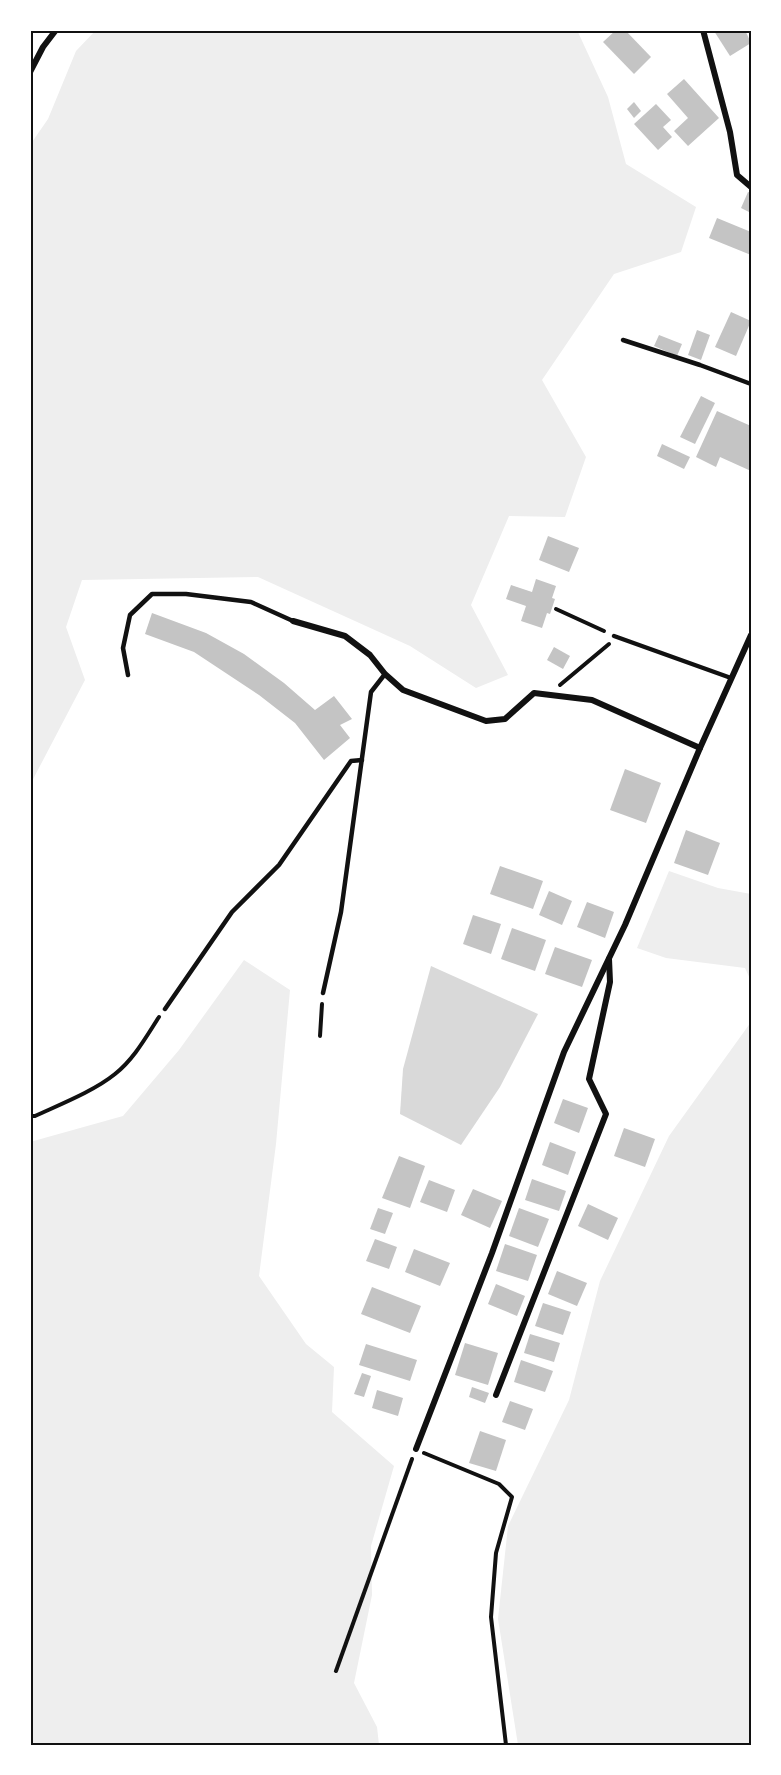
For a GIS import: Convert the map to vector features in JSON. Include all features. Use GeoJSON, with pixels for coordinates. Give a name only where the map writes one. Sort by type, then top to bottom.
{"type":"FeatureCollection","features":[{"type":"Feature","properties":{"kind":"street"},"geometry":{"type":"LineString","coordinates":[[30,72],[43,47],[56,30]]}},
{"type":"Feature","properties":{"kind":"street"},"geometry":{"type":"LineString","coordinates":[[703,30],[730,132],[737,175],[751,187]]}},
{"type":"Feature","properties":{"kind":"street"},"geometry":{"type":"LineString","coordinates":[[293,621],[345,636],[370,656],[402,690],[486,722],[505,719],[534,693],[592,700],[700,748]]}},
{"type":"Feature","properties":{"kind":"street"},"geometry":{"type":"LineString","coordinates":[[416,1449],[492,1253],[564,1052],[625,925],[751,635]]}},
{"type":"Feature","properties":{"kind":"street"},"geometry":{"type":"LineString","coordinates":[[496,1395],[606,1114],[589,1079],[610,982],[609,958]]}},
{"type":"Feature","properties":{"kind":"lane"},"geometry":{"type":"LineString","coordinates":[[623,339],[700,364],[751,384]]}},
{"type":"Feature","properties":{"kind":"lane"},"geometry":{"type":"LineString","coordinates":[[128,675],[123,648],[130,615],[152,594],[186,594],[251,602],[293,621]]}},
{"type":"Feature","properties":{"kind":"lane"},"geometry":{"type":"LineString","coordinates":[[614,636],[731,678]]}},
{"type":"Feature","properties":{"kind":"lane"},"geometry":{"type":"LineString","coordinates":[[323,993],[341,912],[371,692],[385,674]]}},
{"type":"Feature","properties":{"kind":"lane"},"geometry":{"type":"LineString","coordinates":[[165,1009],[232,912],[279,865],[351,761],[362,760]]}},
{"type":"Feature","properties":{"kind":"path"},"geometry":{"type":"LineString","coordinates":[[553,696],[558,687],[609,645],[614,636],[556,609]]}},
{"type":"Feature","properties":{"kind":"path"},"geometry":{"type":"LineString","coordinates":[[320,1036],[323,993]]}},
{"type":"Feature","properties":{"kind":"path"},"geometry":{"type":"LineString","coordinates":[[30,1116],[35,1116],[74,1098],[114,1074],[131,1058],[165,1009]]}},
{"type":"Feature","properties":{"kind":"path"},"geometry":{"type":"LineString","coordinates":[[336,1671],[416,1449],[499,1484],[512,1497],[496,1553],[491,1617],[506,1745]]}},
{"type":"Feature","properties":{"kind":"shaded area"},"geometry":{"type":"Polygon","coordinates":[[[96,30],[577,30],[608,97],[626,164],[696,207],[681,252],[614,274],[542,380],[586,457],[565,517],[509,516],[471,605],[508,675],[476,688],[410,646],[258,577],[82,580],[66,627],[85,680],[30,785],[30,145],[48,119],[76,51],[96,30]]]}},
{"type":"Feature","properties":{"kind":"shaded area"},"geometry":{"type":"Polygon","coordinates":[[[669,871],[718,888],[751,894],[751,981],[745,968],[666,958],[637,948],[669,871]]]}},
{"type":"Feature","properties":{"kind":"shaded area"},"geometry":{"type":"Polygon","coordinates":[[[244,960],[290,990],[276,1144],[259,1276],[306,1344],[334,1367],[332,1412],[394,1466],[371,1546],[372,1595],[354,1683],[377,1727],[379,1745],[30,1745],[30,1142],[123,1116],[179,1050],[244,960]]]}},
{"type":"Feature","properties":{"kind":"shaded area"},"geometry":{"type":"Polygon","coordinates":[[[431,966],[538,1014],[500,1087],[461,1145],[400,1114],[403,1069],[431,966]]]}},
{"type":"Feature","properties":{"kind":"shaded area"},"geometry":{"type":"Polygon","coordinates":[[[751,1022],[751,1745],[518,1745],[498,1619],[508,1526],[569,1400],[600,1281],[669,1136],[751,1022]]]}},
{"type":"Feature","properties":{"kind":"building"},"geometry":{"type":"Polygon","coordinates":[[[616,30],[625,30],[651,57],[634,74],[603,42],[616,30]]]}},
{"type":"Feature","properties":{"kind":"building"},"geometry":{"type":"Polygon","coordinates":[[[745,30],[751,43],[730,56],[714,31],[745,30]]]}},
{"type":"Feature","properties":{"kind":"building"},"geometry":{"type":"Polygon","coordinates":[[[684,79],[719,118],[688,146],[674,131],[688,118],[667,94],[684,79]]]}},
{"type":"Feature","properties":{"kind":"building"},"geometry":{"type":"Polygon","coordinates":[[[634,102],[641,111],[634,118],[627,109],[634,102]]]}},
{"type":"Feature","properties":{"kind":"building"},"geometry":{"type":"Polygon","coordinates":[[[656,104],[671,120],[663,127],[672,137],[658,150],[634,124],[656,104]]]}},
{"type":"Feature","properties":{"kind":"building"},"geometry":{"type":"Polygon","coordinates":[[[748,192],[751,193],[751,213],[741,208],[748,192]]]}},
{"type":"Feature","properties":{"kind":"building"},"geometry":{"type":"Polygon","coordinates":[[[717,218],[751,232],[751,255],[709,238],[717,218]]]}},
{"type":"Feature","properties":{"kind":"building"},"geometry":{"type":"Polygon","coordinates":[[[731,312],[751,321],[736,356],[715,347],[731,312]]]}},
{"type":"Feature","properties":{"kind":"building"},"geometry":{"type":"Polygon","coordinates":[[[697,330],[710,335],[701,360],[688,355],[697,330]]]}},
{"type":"Feature","properties":{"kind":"building"},"geometry":{"type":"Polygon","coordinates":[[[659,335],[682,344],[677,356],[654,346],[659,335]]]}},
{"type":"Feature","properties":{"kind":"building"},"geometry":{"type":"Polygon","coordinates":[[[701,396],[715,403],[695,444],[680,437],[701,396]]]}},
{"type":"Feature","properties":{"kind":"building"},"geometry":{"type":"Polygon","coordinates":[[[717,411],[751,426],[751,471],[720,457],[716,467],[696,457],[717,411]]]}},
{"type":"Feature","properties":{"kind":"building"},"geometry":{"type":"Polygon","coordinates":[[[662,444],[690,457],[684,469],[657,456],[662,444]]]}},
{"type":"Feature","properties":{"kind":"building"},"geometry":{"type":"Polygon","coordinates":[[[548,536],[579,548],[569,572],[539,560],[548,536]]]}},
{"type":"Feature","properties":{"kind":"building"},"geometry":{"type":"Polygon","coordinates":[[[536,579],[556,586],[550,614],[547,613],[542,628],[521,621],[526,606],[506,599],[511,585],[532,592],[536,579]]]}},
{"type":"Feature","properties":{"kind":"building"},"geometry":{"type":"Polygon","coordinates":[[[152,613],[206,633],[244,654],[284,683],[315,710],[334,696],[352,719],[340,725],[350,738],[324,760],[295,723],[259,695],[194,652],[145,634],[152,613]]]}},
{"type":"Feature","properties":{"kind":"building"},"geometry":{"type":"Polygon","coordinates":[[[554,647],[570,656],[563,669],[547,660],[554,647]]]}},
{"type":"Feature","properties":{"kind":"building"},"geometry":{"type":"Polygon","coordinates":[[[625,769],[661,783],[646,823],[610,810],[625,769]]]}},
{"type":"Feature","properties":{"kind":"building"},"geometry":{"type":"Polygon","coordinates":[[[686,830],[720,843],[708,875],[674,863],[686,830]]]}},
{"type":"Feature","properties":{"kind":"building"},"geometry":{"type":"Polygon","coordinates":[[[500,866],[543,881],[533,909],[490,894],[500,866]]]}},
{"type":"Feature","properties":{"kind":"building"},"geometry":{"type":"Polygon","coordinates":[[[549,891],[572,901],[562,925],[539,915],[549,891]]]}},
{"type":"Feature","properties":{"kind":"building"},"geometry":{"type":"Polygon","coordinates":[[[587,902],[614,912],[605,938],[577,927],[587,902]]]}},
{"type":"Feature","properties":{"kind":"building"},"geometry":{"type":"Polygon","coordinates":[[[473,915],[501,924],[491,954],[463,944],[473,915]]]}},
{"type":"Feature","properties":{"kind":"building"},"geometry":{"type":"Polygon","coordinates":[[[512,928],[546,940],[535,971],[501,959],[512,928]]]}},
{"type":"Feature","properties":{"kind":"building"},"geometry":{"type":"Polygon","coordinates":[[[555,947],[592,960],[582,987],[545,974],[555,947]]]}},
{"type":"Feature","properties":{"kind":"building"},"geometry":{"type":"Polygon","coordinates":[[[563,1099],[588,1108],[579,1133],[554,1123],[563,1099]]]}},
{"type":"Feature","properties":{"kind":"building"},"geometry":{"type":"Polygon","coordinates":[[[624,1128],[655,1139],[645,1167],[614,1156],[624,1128]]]}},
{"type":"Feature","properties":{"kind":"building"},"geometry":{"type":"Polygon","coordinates":[[[550,1142],[576,1152],[568,1175],[542,1165],[550,1142]]]}},
{"type":"Feature","properties":{"kind":"building"},"geometry":{"type":"Polygon","coordinates":[[[399,1156],[425,1166],[410,1208],[382,1198],[399,1156]]]}},
{"type":"Feature","properties":{"kind":"building"},"geometry":{"type":"Polygon","coordinates":[[[532,1179],[566,1191],[559,1211],[525,1200],[532,1179]]]}},
{"type":"Feature","properties":{"kind":"building"},"geometry":{"type":"Polygon","coordinates":[[[429,1180],[455,1190],[447,1212],[420,1202],[429,1180]]]}},
{"type":"Feature","properties":{"kind":"building"},"geometry":{"type":"Polygon","coordinates":[[[473,1189],[502,1201],[490,1228],[461,1215],[473,1189]]]}},
{"type":"Feature","properties":{"kind":"building"},"geometry":{"type":"Polygon","coordinates":[[[588,1204],[618,1218],[608,1240],[578,1226],[588,1204]]]}},
{"type":"Feature","properties":{"kind":"building"},"geometry":{"type":"Polygon","coordinates":[[[378,1208],[393,1213],[385,1234],[370,1229],[378,1208]]]}},
{"type":"Feature","properties":{"kind":"building"},"geometry":{"type":"Polygon","coordinates":[[[519,1208],[549,1219],[538,1247],[509,1236],[519,1208]]]}},
{"type":"Feature","properties":{"kind":"building"},"geometry":{"type":"Polygon","coordinates":[[[375,1239],[397,1247],[389,1269],[366,1261],[375,1239]]]}},
{"type":"Feature","properties":{"kind":"building"},"geometry":{"type":"Polygon","coordinates":[[[505,1244],[537,1255],[528,1281],[496,1271],[505,1244]]]}},
{"type":"Feature","properties":{"kind":"building"},"geometry":{"type":"Polygon","coordinates":[[[414,1249],[450,1263],[440,1286],[405,1272],[414,1249]]]}},
{"type":"Feature","properties":{"kind":"building"},"geometry":{"type":"Polygon","coordinates":[[[557,1271],[587,1283],[577,1306],[548,1294],[557,1271]]]}},
{"type":"Feature","properties":{"kind":"building"},"geometry":{"type":"Polygon","coordinates":[[[496,1284],[525,1296],[517,1316],[488,1304],[496,1284]]]}},
{"type":"Feature","properties":{"kind":"building"},"geometry":{"type":"Polygon","coordinates":[[[372,1287],[421,1306],[410,1333],[361,1314],[372,1287]]]}},
{"type":"Feature","properties":{"kind":"building"},"geometry":{"type":"Polygon","coordinates":[[[543,1303],[571,1312],[563,1335],[535,1326],[543,1303]]]}},
{"type":"Feature","properties":{"kind":"building"},"geometry":{"type":"Polygon","coordinates":[[[530,1334],[560,1343],[554,1362],[524,1353],[530,1334]]]}},
{"type":"Feature","properties":{"kind":"building"},"geometry":{"type":"Polygon","coordinates":[[[465,1343],[498,1353],[488,1385],[455,1375],[465,1343]]]}},
{"type":"Feature","properties":{"kind":"building"},"geometry":{"type":"Polygon","coordinates":[[[366,1344],[417,1360],[410,1381],[359,1365],[366,1344]]]}},
{"type":"Feature","properties":{"kind":"building"},"geometry":{"type":"Polygon","coordinates":[[[521,1360],[553,1371],[545,1392],[514,1382],[521,1360]]]}},
{"type":"Feature","properties":{"kind":"building"},"geometry":{"type":"Polygon","coordinates":[[[362,1373],[371,1376],[364,1397],[354,1394],[362,1373]]]}},
{"type":"Feature","properties":{"kind":"building"},"geometry":{"type":"Polygon","coordinates":[[[472,1387],[489,1393],[485,1403],[469,1397],[472,1387]]]}},
{"type":"Feature","properties":{"kind":"building"},"geometry":{"type":"Polygon","coordinates":[[[377,1390],[403,1398],[398,1416],[372,1408],[377,1390]]]}},
{"type":"Feature","properties":{"kind":"building"},"geometry":{"type":"Polygon","coordinates":[[[510,1401],[533,1409],[525,1430],[502,1422],[510,1401]]]}},
{"type":"Feature","properties":{"kind":"building"},"geometry":{"type":"Polygon","coordinates":[[[480,1431],[506,1440],[496,1471],[469,1463],[480,1431]]]}}]}
